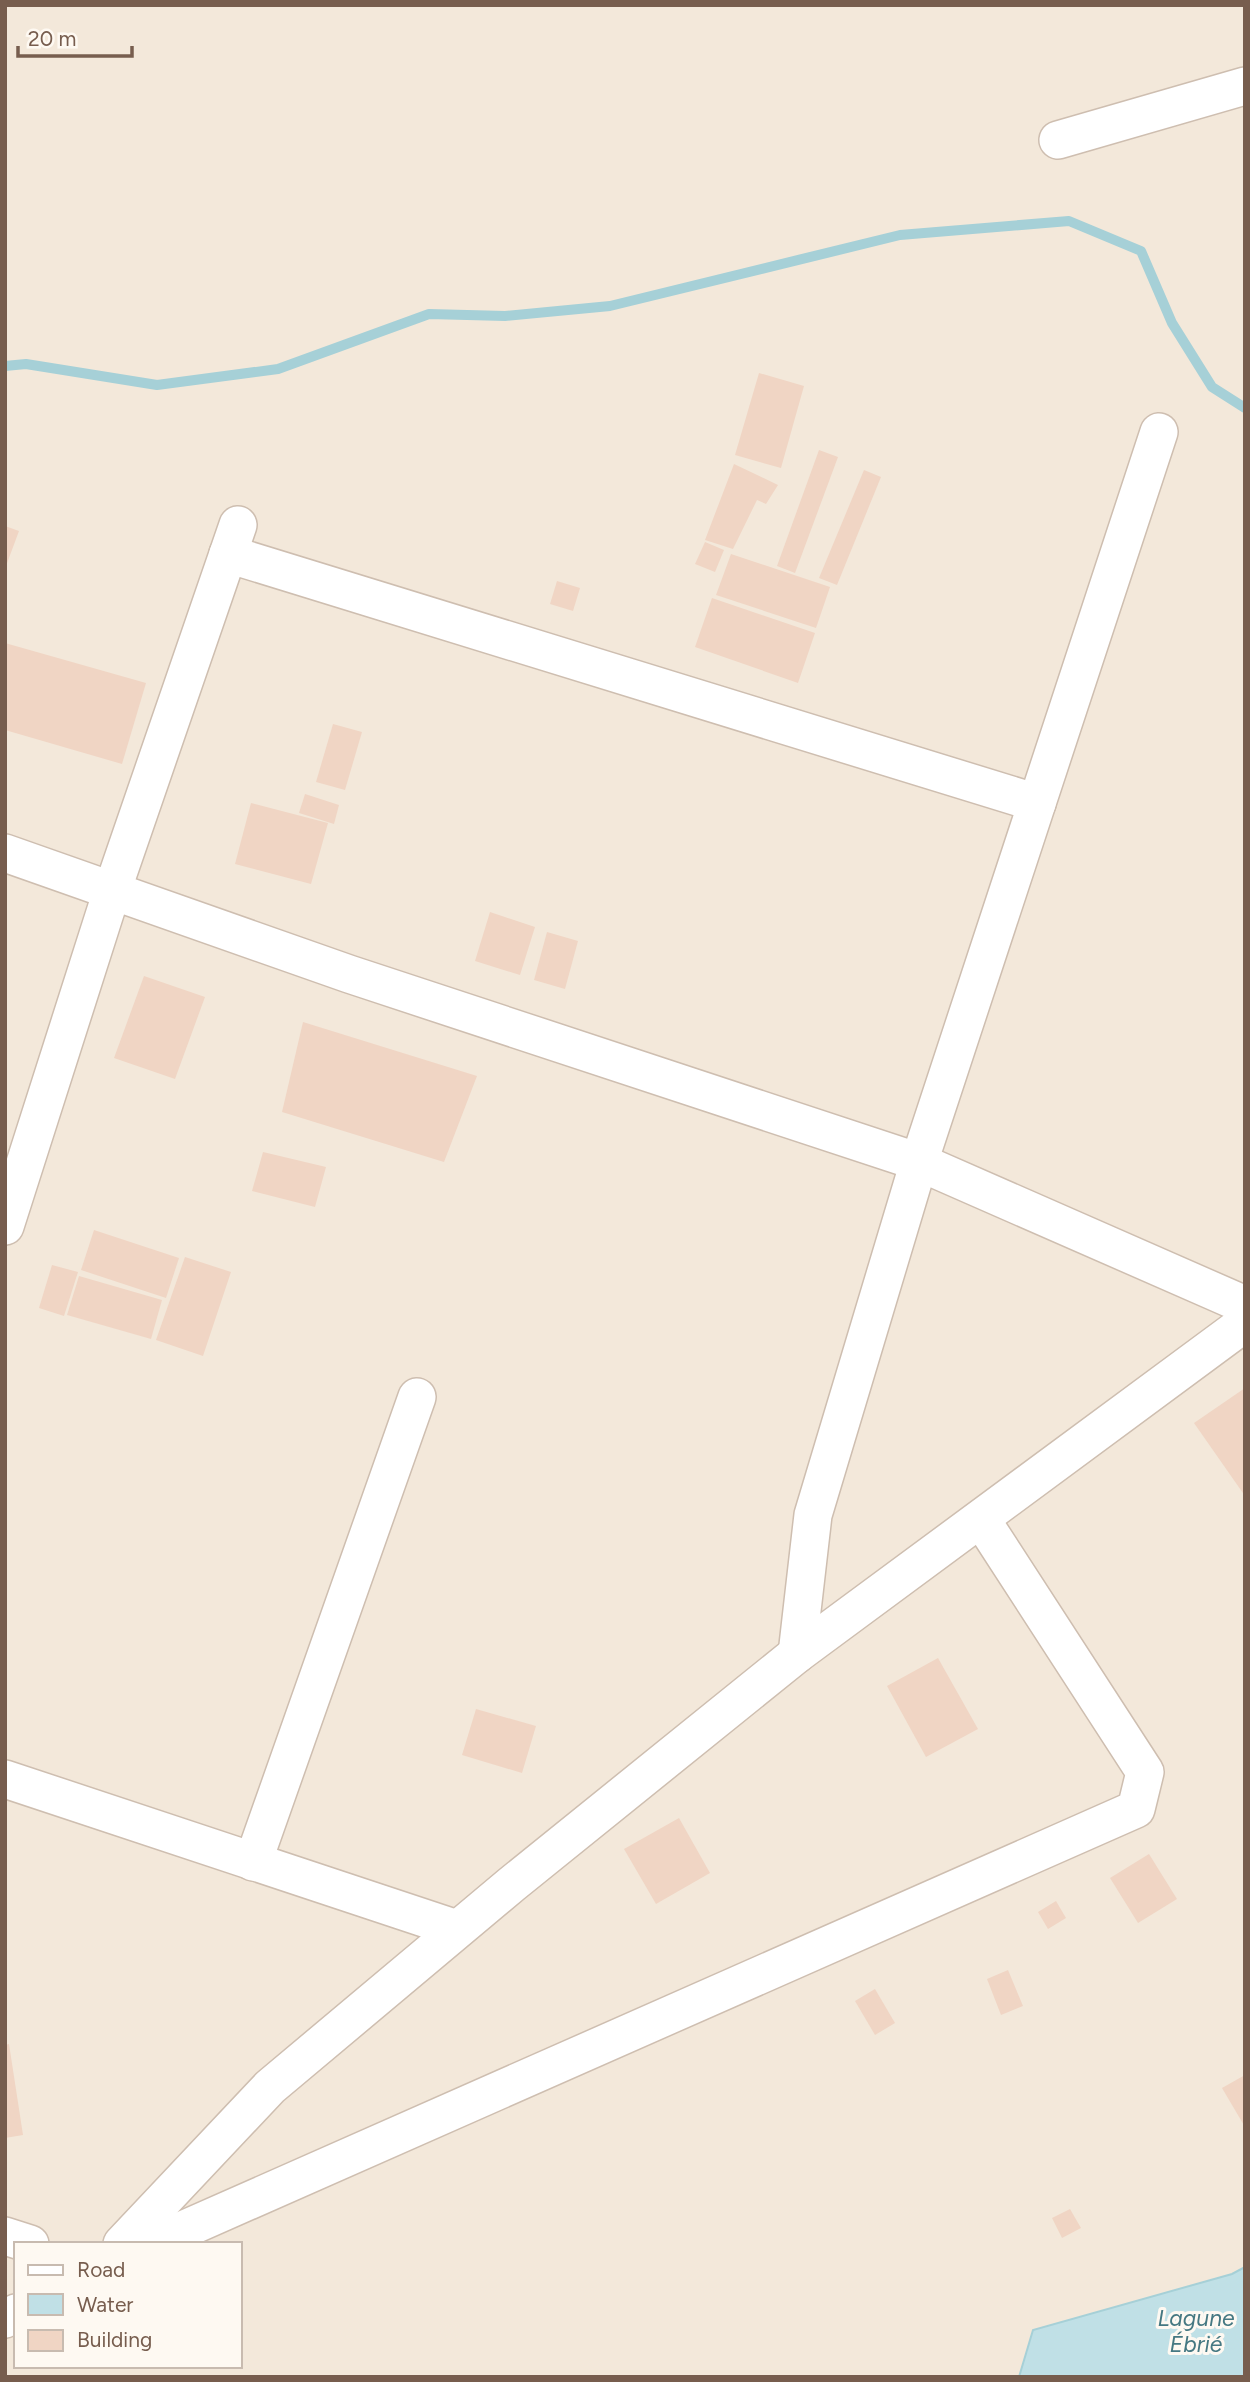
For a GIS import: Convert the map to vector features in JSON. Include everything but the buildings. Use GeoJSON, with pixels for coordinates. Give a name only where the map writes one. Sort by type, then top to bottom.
{"type":"FeatureCollection","features":[{"type":"Feature","properties":{"kind":"street"},"geometry":{"type":"LineString","coordinates":[[1058,140],[1245,86]]}},
{"type":"Feature","properties":{"kind":"street"},"geometry":{"type":"LineString","coordinates":[[797,1654],[813,1515],[919,1162],[1159,432]]}},
{"type":"Feature","properties":{"kind":"street"},"geometry":{"type":"LineString","coordinates":[[5,1226],[112,891],[233,539],[1037,803]]}},
{"type":"Feature","properties":{"kind":"street"},"geometry":{"type":"LineString","coordinates":[[5,853],[349,974],[919,1162],[1245,1305]]}},
{"type":"Feature","properties":{"kind":"street"},"geometry":{"type":"LineString","coordinates":[[124,2242],[270,2087],[457,1929],[797,1654],[1245,1323]]}},
{"type":"Feature","properties":{"kind":"street"},"geometry":{"type":"LineString","coordinates":[[253,1861],[417,1397]]}},
{"type":"Feature","properties":{"kind":"street"},"geometry":{"type":"LineString","coordinates":[[156,2242],[1136,1809],[1145,1772],[981,1519]]}},
{"type":"Feature","properties":{"kind":"street"},"geometry":{"type":"LineString","coordinates":[[5,1779],[457,1929]]}},
{"type":"Feature","properties":{"kind":"street"},"geometry":{"type":"LineString","coordinates":[[5,2236],[24,2242]]}},
{"type":"Feature","properties":{"kind":"shaded area"},"geometry":{"type":"Polygon","coordinates":[[[5,5],[1245,5],[1245,2267],[1232,2274],[1033,2330],[1019,2377],[5,2377],[5,5]]]}},
{"type":"Feature","properties":{"kind":"water","name":"Lagune Ébrié"},"geometry":{"type":"Polygon","coordinates":[[[1245,2267],[1245,2377],[1019,2377],[1033,2330],[1232,2274],[1245,2267]]]}},
{"type":"Feature","properties":{"kind":"waterway"},"geometry":{"type":"LineString","coordinates":[[5,366],[26,364],[157,385],[278,369],[429,314],[505,316],[610,306],[900,235],[1069,221],[1141,251],[1172,323],[1212,387],[1245,408]]}}]}
